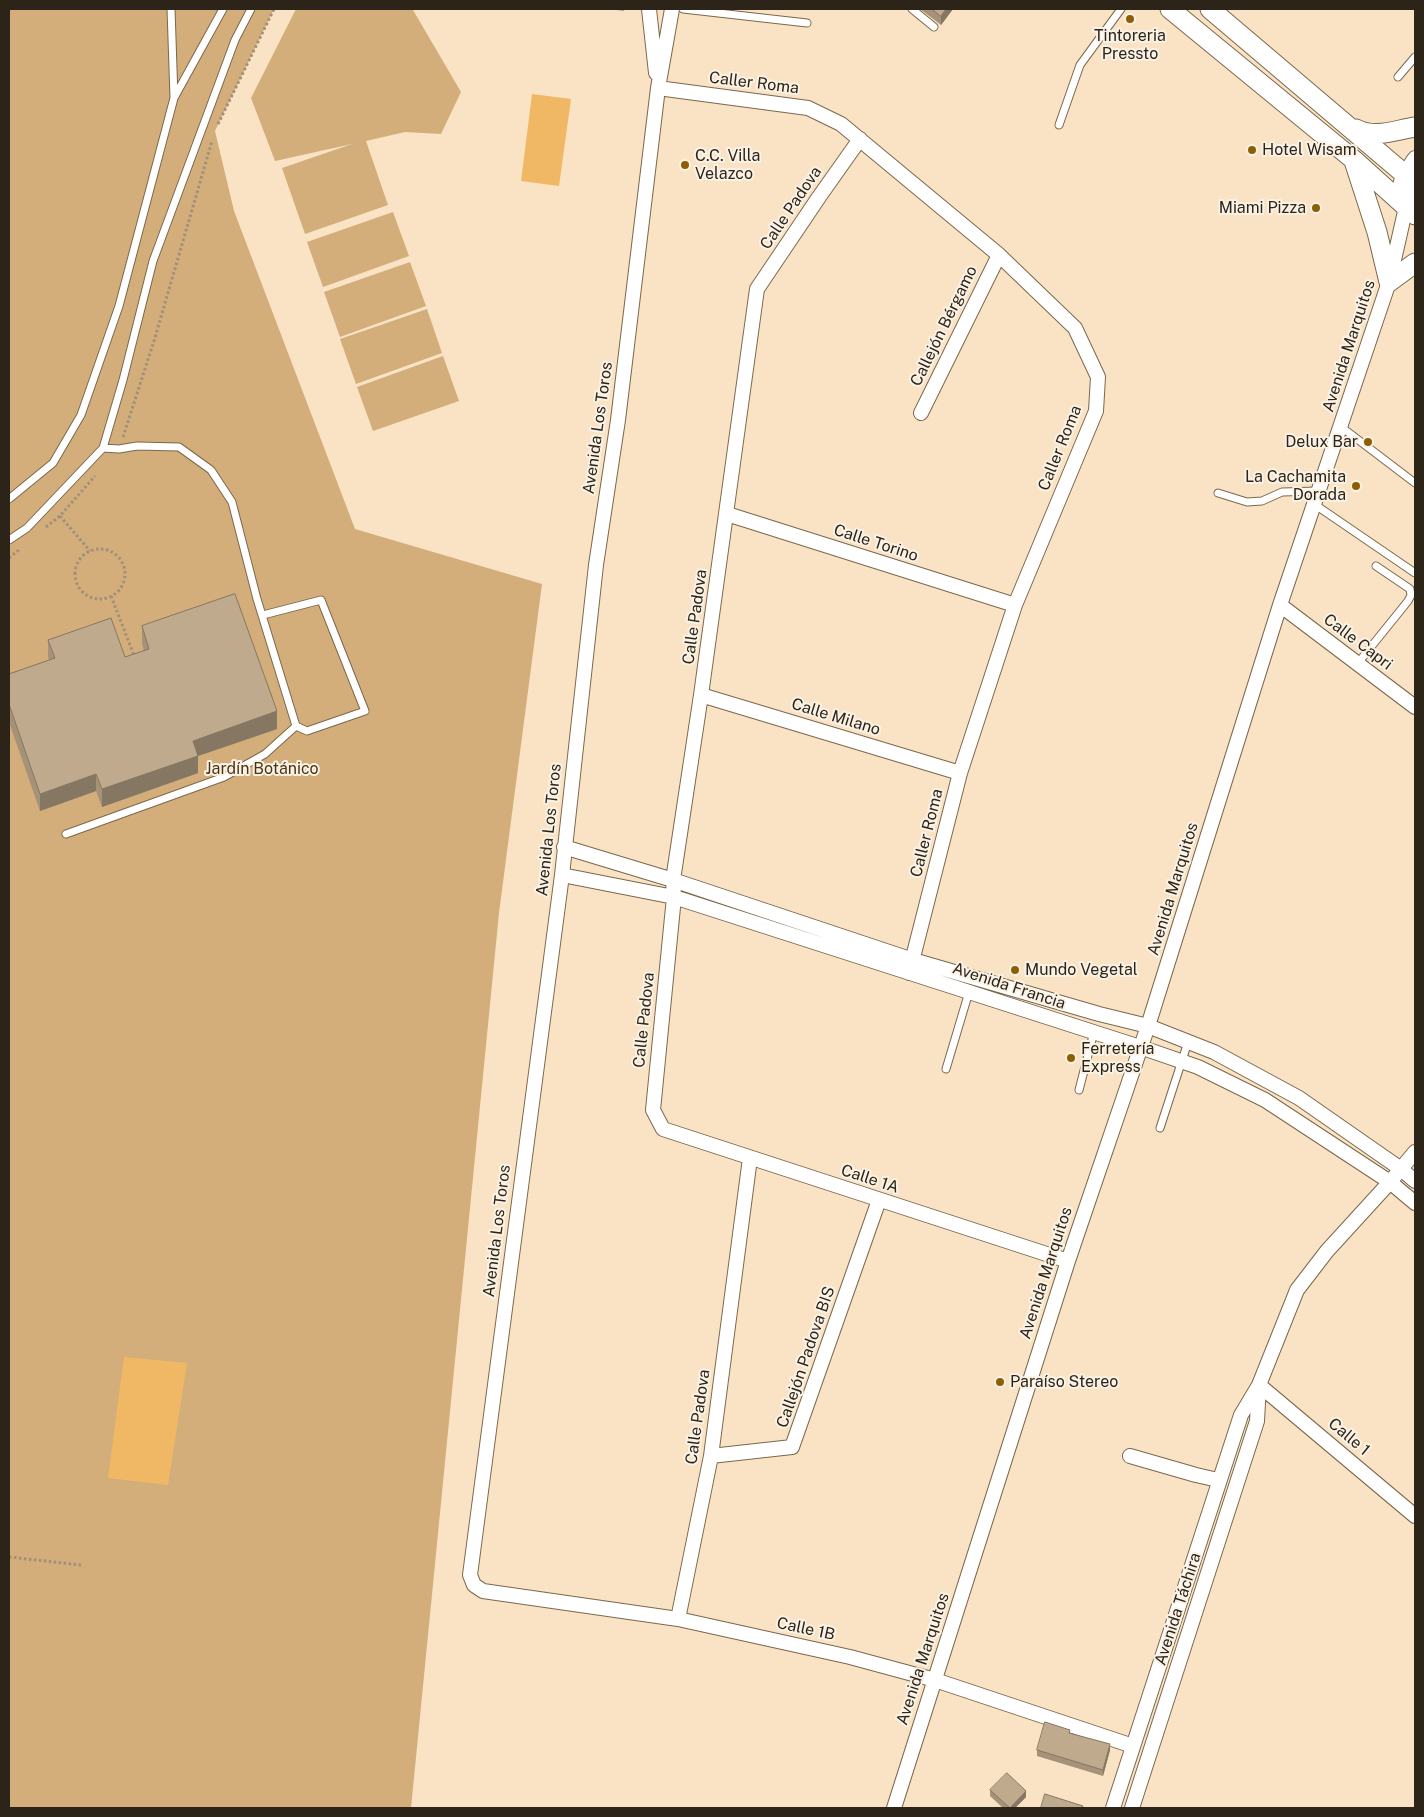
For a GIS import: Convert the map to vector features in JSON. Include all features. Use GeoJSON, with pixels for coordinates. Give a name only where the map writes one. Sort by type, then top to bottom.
{"type":"FeatureCollection","features":[{"type":"Feature","properties":{"kind":"main road"},"geometry":{"type":"LineString","coordinates":[[1170,9],[1354,160],[1407,208]]}},
{"type":"Feature","properties":{"kind":"main road"},"geometry":{"type":"LineString","coordinates":[[1210,9],[1412,181]]}},
{"type":"Feature","properties":{"kind":"main road"},"geometry":{"type":"LineString","coordinates":[[1348,125],[1365,134],[1386,133],[1415,127]]}},
{"type":"Feature","properties":{"kind":"main road"},"geometry":{"type":"LineString","coordinates":[[1354,160],[1377,232],[1389,282],[1415,263]]}},
{"type":"Feature","properties":{"kind":"street"},"geometry":{"type":"LineString","coordinates":[[649,9],[658,88]]}},
{"type":"Feature","properties":{"kind":"street"},"geometry":{"type":"LineString","coordinates":[[658,88],[672,9]]}},
{"type":"Feature","properties":{"kind":"street","name":"Caller Roma"},"geometry":{"type":"LineString","coordinates":[[658,88],[808,108],[841,124],[999,255],[1075,328],[1098,377],[1096,411],[1014,605],[960,773],[911,966]]}},
{"type":"Feature","properties":{"kind":"street","name":"Avenida Los Toros"},"geometry":{"type":"LineString","coordinates":[[470,1575],[562,875],[596,565],[618,420],[658,88]]}},
{"type":"Feature","properties":{"kind":"street","name":"Calle Padova"},"geometry":{"type":"LineString","coordinates":[[663,1129],[653,1110],[674,897],[674,880],[727,514],[757,289],[860,139]]}},
{"type":"Feature","properties":{"kind":"street","name":"Avenida Marquitos"},"geometry":{"type":"LineString","coordinates":[[894,1808],[1068,1261],[1148,1026],[1280,604],[1389,282],[1407,208],[1398,196],[1399,185],[1412,181],[1415,158]]}},
{"type":"Feature","properties":{"kind":"street","name":"Callejón Bérgamo"},"geometry":{"type":"LineString","coordinates":[[921,414],[999,255]]}},
{"type":"Feature","properties":{"kind":"street","name":"Calle Torino"},"geometry":{"type":"LineString","coordinates":[[727,514],[1014,605]]}},
{"type":"Feature","properties":{"kind":"street","name":"Calle Capri"},"geometry":{"type":"LineString","coordinates":[[1280,604],[1415,707]]}},
{"type":"Feature","properties":{"kind":"street","name":"Calle Milano"},"geometry":{"type":"LineString","coordinates":[[701,695],[960,773]]}},
{"type":"Feature","properties":{"kind":"street","name":"Avenida Francia"},"geometry":{"type":"LineString","coordinates":[[564,847],[674,880],[911,966],[969,992],[1140,1047],[1198,1068],[1265,1100],[1390,1182],[1415,1203]]}},
{"type":"Feature","properties":{"kind":"street","name":"Avenida Francia"},"geometry":{"type":"LineString","coordinates":[[562,875],[674,897],[911,966],[1148,1026],[1214,1052],[1299,1098],[1401,1169],[1415,1181]]}},
{"type":"Feature","properties":{"kind":"street","name":"Calle 1A"},"geometry":{"type":"LineString","coordinates":[[663,1129],[1068,1261]]}},
{"type":"Feature","properties":{"kind":"street"},"geometry":{"type":"LineString","coordinates":[[1113,1808],[1218,1480],[1241,1415],[1259,1385],[1297,1290],[1327,1251],[1415,1152]]}},
{"type":"Feature","properties":{"kind":"street","name":"Calle Padova"},"geometry":{"type":"LineString","coordinates":[[678,1619],[711,1456],[750,1158]]}},
{"type":"Feature","properties":{"kind":"street","name":"Callejón Padova BIS"},"geometry":{"type":"LineString","coordinates":[[711,1456],[792,1447],[879,1200]]}},
{"type":"Feature","properties":{"kind":"street","name":"Avenida Táchira"},"geometry":{"type":"LineString","coordinates":[[1132,1808],[1257,1421],[1259,1385]]}},
{"type":"Feature","properties":{"kind":"street","name":"Calle 1"},"geometry":{"type":"LineString","coordinates":[[1259,1385],[1415,1516]]}},
{"type":"Feature","properties":{"kind":"street"},"geometry":{"type":"LineString","coordinates":[[1130,1456],[1218,1480]]}},
{"type":"Feature","properties":{"kind":"street","name":"Calle 1B"},"geometry":{"type":"LineString","coordinates":[[470,1575],[474,1585],[483,1591],[678,1619],[850,1657],[935,1680],[1133,1746]]}},
{"type":"Feature","properties":{"kind":"lane"},"geometry":{"type":"LineString","coordinates":[[171,9],[174,98]]}},
{"type":"Feature","properties":{"kind":"lane"},"geometry":{"type":"LineString","coordinates":[[9,500],[52,463],[81,415],[119,306],[174,98],[223,9]]}},
{"type":"Feature","properties":{"kind":"lane"},"geometry":{"type":"LineString","coordinates":[[9,540],[27,528],[103,448],[123,380],[153,261],[235,40],[250,9]]}},
{"type":"Feature","properties":{"kind":"lane"},"geometry":{"type":"LineString","coordinates":[[683,9],[807,24]]}},
{"type":"Feature","properties":{"kind":"lane"},"geometry":{"type":"LineString","coordinates":[[912,9],[934,27]]}},
{"type":"Feature","properties":{"kind":"lane"},"geometry":{"type":"LineString","coordinates":[[1059,125],[1080,66],[1121,9]]}},
{"type":"Feature","properties":{"kind":"lane"},"geometry":{"type":"LineString","coordinates":[[1398,77],[1415,57]]}},
{"type":"Feature","properties":{"kind":"lane"},"geometry":{"type":"LineString","coordinates":[[1340,426],[1415,483]]}},
{"type":"Feature","properties":{"kind":"lane"},"geometry":{"type":"LineString","coordinates":[[103,448],[119,449],[137,446],[179,447],[212,470],[232,502],[263,615],[296,726],[306,731],[365,711],[321,600],[263,615]]}},
{"type":"Feature","properties":{"kind":"lane"},"geometry":{"type":"LineString","coordinates":[[1218,493],[1247,502],[1262,501],[1282,492],[1316,498],[1415,573]]}},
{"type":"Feature","properties":{"kind":"lane"},"geometry":{"type":"LineString","coordinates":[[1358,663],[1411,595],[1410,589],[1376,566]]}},
{"type":"Feature","properties":{"kind":"lane"},"geometry":{"type":"LineString","coordinates":[[66,834],[224,777],[265,754],[296,726]]}},
{"type":"Feature","properties":{"kind":"lane"},"geometry":{"type":"LineString","coordinates":[[946,1070],[969,992]]}},
{"type":"Feature","properties":{"kind":"lane"},"geometry":{"type":"LineString","coordinates":[[1079,1090],[1094,1032]]}},
{"type":"Feature","properties":{"kind":"lane"},"geometry":{"type":"LineString","coordinates":[[1160,1128],[1188,1042]]}},
{"type":"Feature","properties":{"kind":"path"},"geometry":{"type":"LineString","coordinates":[[215,131],[274,9]]}},
{"type":"Feature","properties":{"kind":"path"},"geometry":{"type":"LineString","coordinates":[[119,449],[154,341],[212,141]]}},
{"type":"Feature","properties":{"kind":"path"},"geometry":{"type":"LineString","coordinates":[[45,528],[60,516],[99,472]]}},
{"type":"Feature","properties":{"kind":"path"},"geometry":{"type":"LineString","coordinates":[[60,516],[90,551]]}},
{"type":"Feature","properties":{"kind":"path"},"geometry":{"type":"LineString","coordinates":[[9,558],[23,546]]}},
{"type":"Feature","properties":{"kind":"path"},"geometry":{"type":"LineString","coordinates":[[107,550],[118,557],[123,564],[124,582],[118,591],[103,599],[94,598],[82,591],[78,583],[76,566],[80,559],[90,551],[107,550]]}},
{"type":"Feature","properties":{"kind":"path"},"geometry":{"type":"LineString","coordinates":[[111,596],[137,660]]}},
{"type":"Feature","properties":{"kind":"path"},"geometry":{"type":"LineString","coordinates":[[9,1557],[81,1565]]}},
{"type":"Feature","properties":{"kind":"green space","name":"Jardín Botánico"},"geometry":{"type":"Polygon","coordinates":[[[9,9],[274,9],[215,131],[234,211],[355,529],[542,584],[499,913],[411,1808],[9,1808],[9,9]]]}},
{"type":"Feature","properties":{"kind":"green space"},"geometry":{"type":"Polygon","coordinates":[[[296,9],[414,9],[461,92],[441,134],[405,132],[366,141],[388,205],[305,234],[282,168],[352,144],[275,161],[251,98],[296,9]]]}},
{"type":"Feature","properties":{"kind":"green space"},"geometry":{"type":"Polygon","coordinates":[[[393,212],[409,256],[323,287],[307,242],[393,212]]]}},
{"type":"Feature","properties":{"kind":"green space"},"geometry":{"type":"Polygon","coordinates":[[[410,262],[426,306],[340,337],[324,292],[410,262]]]}},
{"type":"Feature","properties":{"kind":"green space"},"geometry":{"type":"Polygon","coordinates":[[[427,309],[442,353],[356,384],[340,339],[427,309]]]}},
{"type":"Feature","properties":{"kind":"green space"},"geometry":{"type":"Polygon","coordinates":[[[443,356],[459,401],[373,431],[357,387],[443,356]]]}},
{"type":"Feature","properties":{"kind":"shaded area"},"geometry":{"type":"Polygon","coordinates":[[[532,94],[571,99],[559,186],[521,181],[532,94]]]}},
{"type":"Feature","properties":{"kind":"shaded area"},"geometry":{"type":"Polygon","coordinates":[[[124,1357],[187,1363],[168,1485],[108,1478],[124,1357]]]}},
{"type":"Feature","properties":{"kind":"building"},"geometry":{"type":"Polygon","coordinates":[[[932,9],[946,9],[941,16],[932,9]]]}},
{"type":"Feature","properties":{"kind":"building"},"geometry":{"type":"Polygon","coordinates":[[[235,594],[277,711],[193,741],[198,756],[102,789],[96,774],[40,794],[9,704],[9,674],[55,658],[48,640],[111,618],[125,657],[149,649],[142,626],[235,594]]]}},
{"type":"Feature","properties":{"kind":"building"},"geometry":{"type":"Polygon","coordinates":[[[1045,1722],[1070,1730],[1069,1733],[1110,1744],[1103,1770],[1037,1750],[1045,1722]]]}},
{"type":"Feature","properties":{"kind":"building"},"geometry":{"type":"Polygon","coordinates":[[[1007,1773],[1026,1791],[1010,1808],[990,1790],[1007,1773]]]}},
{"type":"Feature","properties":{"kind":"building"},"geometry":{"type":"Polygon","coordinates":[[[1045,1794],[1083,1806],[1082,1808],[1041,1808],[1045,1794]]]}},
{"type":"Feature","properties":{"kind":"place","name":"Tintoreria Pressto"},"geometry":{"type":"Point","coordinates":[1130,19]}},
{"type":"Feature","properties":{"kind":"place","name":"Hotel Wisam"},"geometry":{"type":"Point","coordinates":[1252,150]}},
{"type":"Feature","properties":{"kind":"place","name":"C.C. Villa Velazco"},"geometry":{"type":"Point","coordinates":[685,165]}},
{"type":"Feature","properties":{"kind":"place","name":"Miami Pizza"},"geometry":{"type":"Point","coordinates":[1316,208]}},
{"type":"Feature","properties":{"kind":"place","name":"Delux Bar"},"geometry":{"type":"Point","coordinates":[1368,442]}},
{"type":"Feature","properties":{"kind":"place","name":"La Cachamita Dorada"},"geometry":{"type":"Point","coordinates":[1356,486]}},
{"type":"Feature","properties":{"kind":"place","name":"Mundo Vegetal"},"geometry":{"type":"Point","coordinates":[1015,970]}},
{"type":"Feature","properties":{"kind":"place","name":"Ferretería Express"},"geometry":{"type":"Point","coordinates":[1071,1058]}},
{"type":"Feature","properties":{"kind":"place","name":"Paraíso Stereo"},"geometry":{"type":"Point","coordinates":[1000,1382]}}]}
